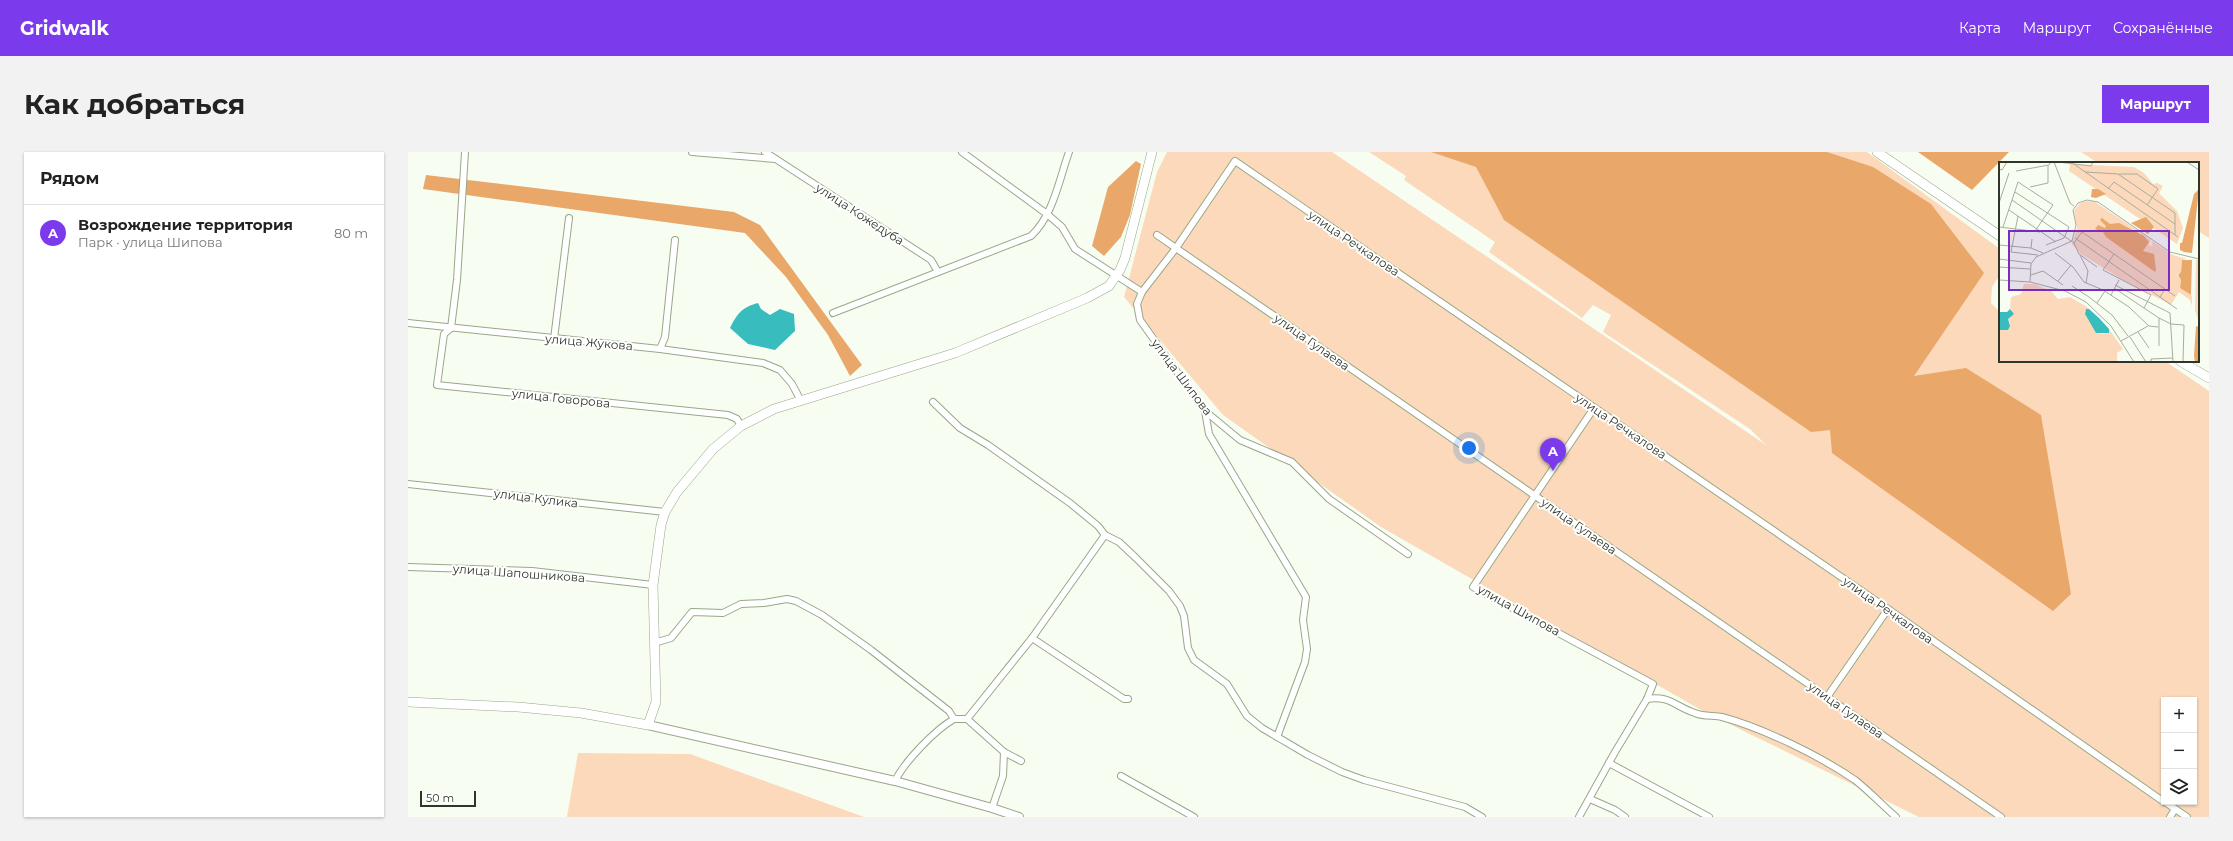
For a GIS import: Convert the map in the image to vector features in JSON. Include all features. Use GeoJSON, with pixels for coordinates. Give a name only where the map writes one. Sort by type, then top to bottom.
{"type":"FeatureCollection","features":[{"type":"Feature","properties":{"kind":"main road"},"geometry":{"type":"LineString","coordinates":[[408,702],[518,707],[573,712],[648,725],[656,702],[653,585],[658,539],[665,512],[677,492],[699,463],[725,438],[741,426],[774,409],[948,355],[997,337],[1100,292],[1109,286],[1125,258],[1152,152]]}},
{"type":"Feature","properties":{"kind":"main road"},"geometry":{"type":"LineString","coordinates":[[1878,152],[1999,235]]}},
{"type":"Feature","properties":{"kind":"main road"},"geometry":{"type":"LineString","coordinates":[[2182,362],[2209,378]]}},
{"type":"Feature","properties":{"kind":"street"},"geometry":{"type":"LineString","coordinates":[[451,328],[457,280],[465,152]]}},
{"type":"Feature","properties":{"kind":"street","name":"улица Кожедуба"},"geometry":{"type":"LineString","coordinates":[[692,152],[776,159]]}},
{"type":"Feature","properties":{"kind":"street","name":"улица Кожедуба"},"geometry":{"type":"LineString","coordinates":[[765,152],[931,260],[938,272]]}},
{"type":"Feature","properties":{"kind":"street"},"geometry":{"type":"LineString","coordinates":[[962,152],[1047,214],[1062,227],[1075,249],[1142,292]]}},
{"type":"Feature","properties":{"kind":"street"},"geometry":{"type":"LineString","coordinates":[[833,313],[1031,236],[1041,227],[1047,214],[1068,152]]}},
{"type":"Feature","properties":{"kind":"street","name":"улица Речкалова"},"geometry":{"type":"LineString","coordinates":[[1142,292],[1176,248],[1235,161],[1888,609],[2161,800]]}},
{"type":"Feature","properties":{"kind":"street"},"geometry":{"type":"LineString","coordinates":[[554,339],[569,218]]}},
{"type":"Feature","properties":{"kind":"street","name":"улица Гулаева"},"geometry":{"type":"LineString","coordinates":[[1157,235],[2001,817]]}},
{"type":"Feature","properties":{"kind":"street"},"geometry":{"type":"LineString","coordinates":[[660,349],[665,337],[675,240]]}},
{"type":"Feature","properties":{"kind":"street","name":"улица Шипова"},"geometry":{"type":"LineString","coordinates":[[1142,292],[1137,304],[1140,320],[1205,411],[1240,440],[1292,462],[1329,499],[1408,554]]}},
{"type":"Feature","properties":{"kind":"street","name":"улица Жукова"},"geometry":{"type":"LineString","coordinates":[[408,323],[660,349],[763,363],[780,370],[792,384],[801,401]]}},
{"type":"Feature","properties":{"kind":"street","name":"улица Говорова"},"geometry":{"type":"LineString","coordinates":[[451,328],[444,334],[436,385],[728,415],[737,419],[741,426]]}},
{"type":"Feature","properties":{"kind":"street"},"geometry":{"type":"LineString","coordinates":[[933,402],[960,428],[988,445],[1070,503],[1098,526],[1105,535],[1119,542],[1169,591],[1180,606],[1184,616],[1188,648],[1194,660],[1227,684],[1247,716],[1277,737],[1342,772],[1364,780],[1465,807],[1482,817]]}},
{"type":"Feature","properties":{"kind":"street","name":"улица Шипова"},"geometry":{"type":"LineString","coordinates":[[1594,408],[1473,587],[1653,684],[1647,699]]}},
{"type":"Feature","properties":{"kind":"street"},"geometry":{"type":"LineString","coordinates":[[1205,411],[1209,434],[1306,598],[1303,620],[1307,649],[1305,662],[1277,737]]}},
{"type":"Feature","properties":{"kind":"street","name":"улица Кулика"},"geometry":{"type":"LineString","coordinates":[[408,484],[665,512]]}},
{"type":"Feature","properties":{"kind":"street"},"geometry":{"type":"LineString","coordinates":[[967,719],[1032,638],[1105,535]]}},
{"type":"Feature","properties":{"kind":"street","name":"улица Шапошникова"},"geometry":{"type":"LineString","coordinates":[[408,567],[532,571],[653,585]]}},
{"type":"Feature","properties":{"kind":"street"},"geometry":{"type":"LineString","coordinates":[[654,643],[671,638],[692,612],[723,613],[741,604],[764,603],[788,599],[796,601],[822,615],[871,650],[943,707],[954,719]]}},
{"type":"Feature","properties":{"kind":"street"},"geometry":{"type":"LineString","coordinates":[[1827,697],[1888,609]]}},
{"type":"Feature","properties":{"kind":"street"},"geometry":{"type":"LineString","coordinates":[[1032,638],[1124,698],[1128,699]]}},
{"type":"Feature","properties":{"kind":"street"},"geometry":{"type":"LineString","coordinates":[[1579,817],[1647,699],[1666,698],[1695,713],[1723,718],[1762,732],[1829,763],[1856,781],[1896,817]]}},
{"type":"Feature","properties":{"kind":"street"},"geometry":{"type":"LineString","coordinates":[[895,781],[902,769],[940,727],[954,719],[967,719],[1004,752],[1021,761]]}},
{"type":"Feature","properties":{"kind":"street"},"geometry":{"type":"LineString","coordinates":[[648,725],[895,781],[1019,817]]}},
{"type":"Feature","properties":{"kind":"street"},"geometry":{"type":"LineString","coordinates":[[992,808],[1003,776],[1004,752]]}},
{"type":"Feature","properties":{"kind":"street"},"geometry":{"type":"LineString","coordinates":[[1609,763],[1709,817]]}},
{"type":"Feature","properties":{"kind":"street"},"geometry":{"type":"LineString","coordinates":[[1121,776],[1194,817]]}},
{"type":"Feature","properties":{"kind":"street"},"geometry":{"type":"LineString","coordinates":[[1590,799],[1615,810],[1625,817]]}},
{"type":"Feature","properties":{"kind":"street","name":"улица Речкалова"},"geometry":{"type":"LineString","coordinates":[[2169,805],[2187,817]]}},
{"type":"Feature","properties":{"kind":"street"},"geometry":{"type":"LineString","coordinates":[[2170,817],[2175,809]]}},
{"type":"Feature","properties":{"kind":"shaded area"},"geometry":{"type":"Polygon","coordinates":[[[1167,152],[1332,152],[1766,445],[1750,429],[1603,332],[1611,315],[1593,305],[1582,318],[1489,252],[1495,242],[1404,180],[1406,176],[1369,152],[1867,152],[1999,248],[1999,276],[1992,287],[1991,303],[1999,311],[1999,362],[2166,362],[2209,391],[2209,817],[1919,817],[1701,710],[1381,527],[1223,415],[1124,297],[1157,172],[1167,152]]]}},
{"type":"Feature","properties":{"kind":"shaded area"},"geometry":{"type":"Polygon","coordinates":[[[1431,152],[1827,152],[1873,167],[1931,204],[1984,273],[1914,376],[1966,368],[2041,415],[2071,594],[2053,611],[1832,453],[1830,430],[1811,432],[1504,220],[1476,167],[1431,152]]]}},
{"type":"Feature","properties":{"kind":"shaded area"},"geometry":{"type":"Polygon","coordinates":[[[1918,152],[2009,152],[1972,190],[1918,152]]]}},
{"type":"Feature","properties":{"kind":"shaded area"},"geometry":{"type":"Polygon","coordinates":[[[2081,152],[2209,152],[2209,238],[2199,232],[2199,162],[2096,162],[2081,152]]]}},
{"type":"Feature","properties":{"kind":"shaded area"},"geometry":{"type":"Polygon","coordinates":[[[1136,161],[1141,164],[1130,215],[1121,237],[1104,256],[1092,246],[1108,187],[1136,161]]]}},
{"type":"Feature","properties":{"kind":"shaded area"},"geometry":{"type":"Polygon","coordinates":[[[426,175],[734,212],[760,225],[862,365],[850,376],[828,335],[786,277],[745,233],[423,189],[426,175]]]}},
{"type":"Feature","properties":{"kind":"shaded area"},"geometry":{"type":"Polygon","coordinates":[[[578,753],[690,754],[864,817],[567,817],[578,753]]]}},
{"type":"Feature","properties":{"kind":"water"},"geometry":{"type":"Polygon","coordinates":[[[758,303],[761,309],[770,315],[780,309],[794,314],[795,331],[775,350],[748,344],[730,328],[735,319],[744,309],[758,303]]]}},
{"type":"Feature","properties":{"kind":"place","name":"Возрождение территория"},"geometry":{"type":"Point","coordinates":[1553,471]}}]}
